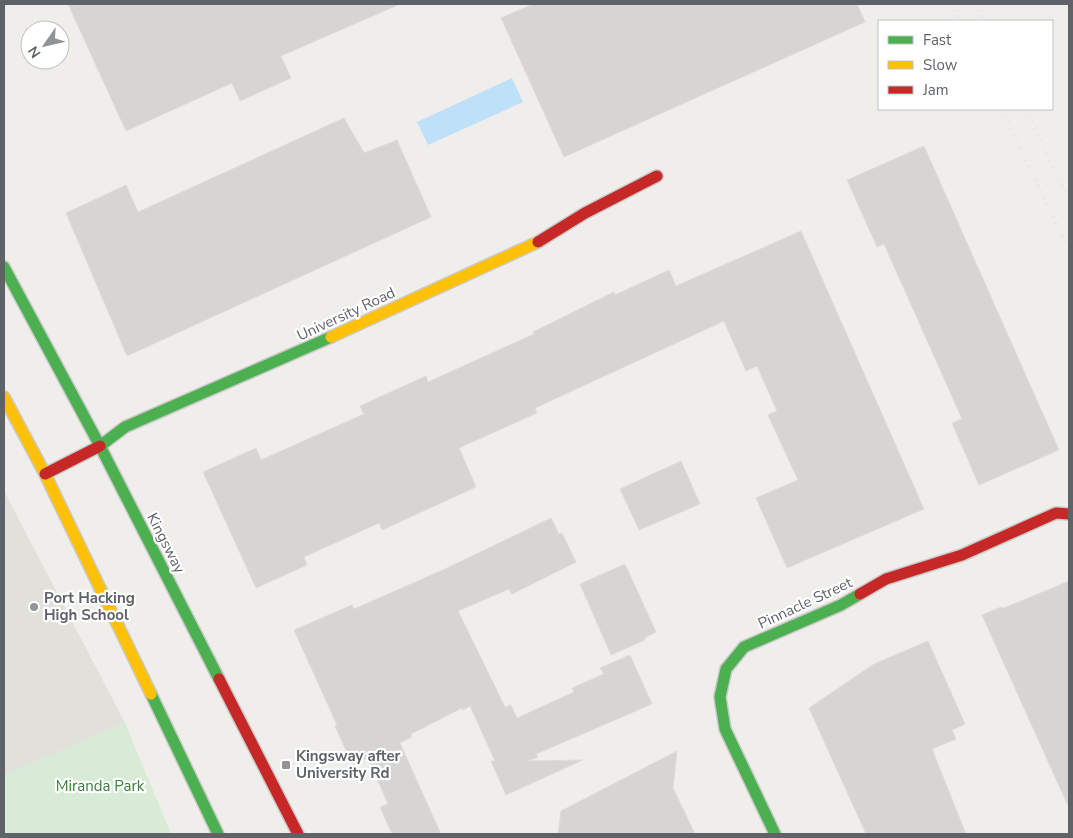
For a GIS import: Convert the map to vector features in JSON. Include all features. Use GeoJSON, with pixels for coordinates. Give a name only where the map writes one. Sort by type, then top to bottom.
{"type":"FeatureCollection","features":[{"type":"Feature","properties":{"kind":"main road","name":"University Road"},"geometry":{"type":"LineString","coordinates":[[45,474],[100,446],[125,427],[283,359],[542,240],[585,213],[657,176]]}},
{"type":"Feature","properties":{"kind":"main road","name":"Kingsway"},"geometry":{"type":"LineString","coordinates":[[4,267],[100,446],[298,834]]}},
{"type":"Feature","properties":{"kind":"main road"},"geometry":{"type":"LineString","coordinates":[[4,397],[45,474],[218,834]]}},
{"type":"Feature","properties":{"kind":"main road","name":"Pinnacle Street"},"geometry":{"type":"LineString","coordinates":[[775,834],[725,728],[720,697],[726,669],[744,647],[841,606],[886,579],[962,555],[1056,513],[1069,514]]}},
{"type":"Feature","properties":{"kind":"shaded area","name":"Port Hacking High School"},"geometry":{"type":"Polygon","coordinates":[[[4,491],[125,723],[4,775],[4,491]]]}},
{"type":"Feature","properties":{"kind":"green space","name":"Miranda Park"},"geometry":{"type":"Polygon","coordinates":[[[125,723],[171,834],[4,834],[4,775],[125,723]]]}},
{"type":"Feature","properties":{"kind":"water"},"geometry":{"type":"Polygon","coordinates":[[[512,78],[523,102],[428,145],[417,122],[512,78]]]}},
{"type":"Feature","properties":{"kind":"building"},"geometry":{"type":"Polygon","coordinates":[[[68,4],[400,4],[281,56],[291,78],[240,101],[232,83],[126,131],[68,4]]]}},
{"type":"Feature","properties":{"kind":"building"},"geometry":{"type":"Polygon","coordinates":[[[533,4],[857,4],[865,22],[564,157],[501,18],[533,4]]]}},
{"type":"Feature","properties":{"kind":"building"},"geometry":{"type":"Polygon","coordinates":[[[344,118],[364,153],[397,140],[431,217],[127,356],[66,213],[126,185],[138,212],[344,118]]]}},
{"type":"Feature","properties":{"kind":"building"},"geometry":{"type":"Polygon","coordinates":[[[924,146],[1059,450],[979,485],[952,423],[962,419],[884,244],[877,247],[847,180],[924,146]]]}},
{"type":"Feature","properties":{"kind":"building"},"geometry":{"type":"Polygon","coordinates":[[[801,231],[924,509],[787,568],[756,498],[798,480],[768,415],[777,411],[757,366],[746,371],[724,321],[535,408],[537,413],[459,448],[476,487],[382,530],[379,523],[304,557],[307,565],[256,588],[203,472],[256,448],[261,460],[364,414],[360,406],[426,376],[428,382],[534,334],[533,332],[614,292],[615,295],[669,270],[676,286],[801,231]]]}},
{"type":"Feature","properties":{"kind":"building"},"geometry":{"type":"Polygon","coordinates":[[[681,461],[700,504],[639,530],[620,489],[681,461]]]}},
{"type":"Feature","properties":{"kind":"building"},"geometry":{"type":"Polygon","coordinates":[[[551,518],[559,534],[562,533],[576,562],[512,594],[509,589],[458,611],[505,707],[511,705],[517,718],[574,692],[572,688],[604,674],[600,668],[630,655],[652,704],[536,754],[538,757],[528,761],[583,760],[506,795],[491,761],[495,761],[470,706],[463,710],[462,708],[411,734],[412,737],[400,743],[441,834],[392,834],[380,807],[388,804],[368,758],[352,764],[335,726],[337,725],[294,630],[352,605],[354,609],[445,569],[551,518]]]}},
{"type":"Feature","properties":{"kind":"building"},"geometry":{"type":"Polygon","coordinates":[[[625,564],[656,632],[644,638],[645,640],[611,655],[580,584],[625,564]]]}},
{"type":"Feature","properties":{"kind":"building"},"geometry":{"type":"Polygon","coordinates":[[[1069,581],[1069,808],[982,615],[1069,581]]]}},
{"type":"Feature","properties":{"kind":"building"},"geometry":{"type":"Polygon","coordinates":[[[928,641],[965,724],[952,730],[956,739],[932,749],[966,834],[866,834],[809,708],[874,664],[928,641]]]}},
{"type":"Feature","properties":{"kind":"building"},"geometry":{"type":"Polygon","coordinates":[[[677,751],[673,788],[695,834],[558,834],[561,811],[677,751]]]}},
{"type":"Feature","properties":{"kind":"railway"},"geometry":{"type":"LineString","coordinates":[[951,4],[959,20]]}},
{"type":"Feature","properties":{"kind":"railway"},"geometry":{"type":"LineString","coordinates":[[975,4],[983,20]]}},
{"type":"Feature","properties":{"kind":"railway"},"geometry":{"type":"LineString","coordinates":[[1002,110],[1069,251]]}},
{"type":"Feature","properties":{"kind":"railway"},"geometry":{"type":"LineString","coordinates":[[1026,110],[1069,201]]}},
{"type":"Feature","properties":{"kind":"traffic: fast"},"geometry":{"type":"LineString","coordinates":[[4,267],[100,446],[219,679]]}},
{"type":"Feature","properties":{"kind":"traffic: fast"},"geometry":{"type":"LineString","coordinates":[[100,446],[125,427],[331,337]]}},
{"type":"Feature","properties":{"kind":"traffic: fast"},"geometry":{"type":"LineString","coordinates":[[775,834],[725,729],[720,697],[726,669],[744,647],[841,605],[860,594]]}},
{"type":"Feature","properties":{"kind":"traffic: fast"},"geometry":{"type":"LineString","coordinates":[[151,694],[218,834]]}},
{"type":"Feature","properties":{"kind":"traffic: slow"},"geometry":{"type":"LineString","coordinates":[[331,337],[538,242]]}},
{"type":"Feature","properties":{"kind":"traffic: slow"},"geometry":{"type":"LineString","coordinates":[[4,397],[45,474],[151,694]]}},
{"type":"Feature","properties":{"kind":"traffic: jam"},"geometry":{"type":"LineString","coordinates":[[538,242],[585,213],[657,176]]}},
{"type":"Feature","properties":{"kind":"traffic: jam"},"geometry":{"type":"LineString","coordinates":[[45,474],[100,446]]}},
{"type":"Feature","properties":{"kind":"traffic: jam"},"geometry":{"type":"LineString","coordinates":[[860,594],[886,579],[962,555],[1056,513],[1069,514]]}},
{"type":"Feature","properties":{"kind":"traffic: jam"},"geometry":{"type":"LineString","coordinates":[[219,679],[298,834]]}},
{"type":"Feature","properties":{"kind":"place","name":"Port Hacking High School"},"geometry":{"type":"Point","coordinates":[34,607]}},
{"type":"Feature","properties":{"kind":"place","name":"Kingsway after University Rd"},"geometry":{"type":"Point","coordinates":[286,765]}}]}
